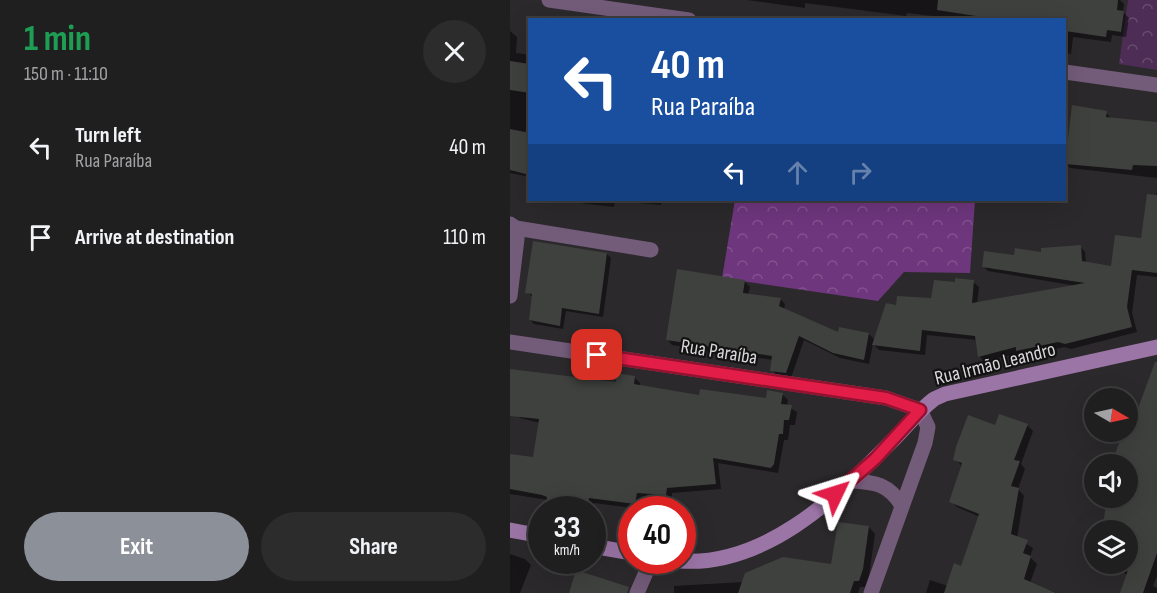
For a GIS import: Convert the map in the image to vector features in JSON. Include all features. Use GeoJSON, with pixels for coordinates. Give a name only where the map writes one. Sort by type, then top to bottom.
{"type":"FeatureCollection","features":[{"type":"Feature","properties":{"kind":"street"},"geometry":{"type":"LineString","coordinates":[[549,0],[675,18]]}},
{"type":"Feature","properties":{"kind":"street"},"geometry":{"type":"LineString","coordinates":[[1066,72],[1157,85]]}},
{"type":"Feature","properties":{"kind":"street"},"geometry":{"type":"LineString","coordinates":[[510,296],[516,253],[513,226],[651,250]]}},
{"type":"Feature","properties":{"kind":"street","name":"Rua Paraíba"},"geometry":{"type":"LineString","coordinates":[[510,342],[880,397],[920,410]]}},
{"type":"Feature","properties":{"kind":"street","name":"Rua Irmão Leandro"},"geometry":{"type":"LineString","coordinates":[[696,561],[710,561],[756,546],[798,523],[851,481],[920,410],[945,394],[1157,347]]}},
{"type":"Feature","properties":{"kind":"street"},"geometry":{"type":"LineString","coordinates":[[871,593],[927,435],[926,419],[920,410]]}},
{"type":"Feature","properties":{"kind":"street"},"geometry":{"type":"LineString","coordinates":[[851,481],[867,482],[886,488],[894,493],[902,506]]}},
{"type":"Feature","properties":{"kind":"street"},"geometry":{"type":"LineString","coordinates":[[510,530],[528,533]]}},
{"type":"Feature","properties":{"kind":"street"},"geometry":{"type":"LineString","coordinates":[[637,593],[645,574]]}},
{"type":"Feature","properties":{"kind":"green space"},"geometry":{"type":"Polygon","coordinates":[[[1128,0],[1157,0],[1157,70],[1119,64],[1128,0]]]}},
{"type":"Feature","properties":{"kind":"green space"},"geometry":{"type":"Polygon","coordinates":[[[735,201],[975,201],[970,273],[904,272],[878,301],[722,278],[735,201]]]}},
{"type":"Feature","properties":{"kind":"building"},"geometry":{"type":"Polygon","coordinates":[[[938,0],[1118,0],[1117,10],[1124,11],[1121,32],[1107,30],[1106,37],[1066,31],[1066,18],[989,18],[937,10],[938,0]]]}},
{"type":"Feature","properties":{"kind":"building"},"geometry":{"type":"Polygon","coordinates":[[[510,61],[528,64],[528,93],[510,90],[510,61]]]}},
{"type":"Feature","properties":{"kind":"building"},"geometry":{"type":"Polygon","coordinates":[[[1072,105],[1107,111],[1106,117],[1157,122],[1157,166],[1133,165],[1132,170],[1066,164],[1072,105]]]}},
{"type":"Feature","properties":{"kind":"building"},"geometry":{"type":"Polygon","coordinates":[[[510,129],[528,133],[528,174],[510,170],[510,129]]]}},
{"type":"Feature","properties":{"kind":"building"},"geometry":{"type":"Polygon","coordinates":[[[1147,194],[1157,195],[1157,273],[1132,270],[1127,307],[1132,327],[1065,344],[1058,342],[1016,351],[1016,347],[978,357],[975,336],[922,330],[920,351],[872,345],[886,303],[896,305],[897,296],[931,298],[934,280],[955,282],[955,278],[974,280],[972,303],[1085,283],[982,267],[984,251],[1014,255],[1015,248],[1041,252],[1041,248],[1081,245],[1082,261],[1111,266],[1115,235],[1141,238],[1147,194]]]}},
{"type":"Feature","properties":{"kind":"building"},"geometry":{"type":"Polygon","coordinates":[[[533,241],[607,253],[599,314],[562,308],[560,326],[529,320],[532,294],[525,293],[533,241]]]}},
{"type":"Feature","properties":{"kind":"building"},"geometry":{"type":"Polygon","coordinates":[[[677,269],[745,280],[743,293],[781,298],[779,306],[838,332],[839,327],[869,333],[864,360],[833,353],[799,336],[786,373],[770,371],[772,356],[666,340],[677,269]]]}},
{"type":"Feature","properties":{"kind":"building"},"geometry":{"type":"Polygon","coordinates":[[[1155,362],[1157,362],[1157,553],[1143,593],[1120,593],[1127,574],[1138,574],[1138,520],[1104,520],[1105,508],[1138,508],[1138,454],[1115,454],[1119,442],[1138,442],[1138,408],[1155,362]]]}},
{"type":"Feature","properties":{"kind":"building"},"geometry":{"type":"Polygon","coordinates":[[[510,369],[616,382],[616,373],[635,376],[634,384],[699,395],[700,389],[766,398],[767,390],[783,393],[781,404],[792,405],[789,420],[784,420],[783,434],[779,434],[774,464],[771,468],[713,458],[716,484],[667,488],[666,495],[637,493],[636,496],[618,496],[618,502],[606,500],[606,496],[544,496],[510,489],[510,454],[533,457],[539,419],[510,416],[510,369]]]}},
{"type":"Feature","properties":{"kind":"building"},"geometry":{"type":"Polygon","coordinates":[[[999,414],[1028,424],[1014,460],[1020,461],[1011,486],[1019,488],[1011,534],[1028,540],[1023,553],[1031,556],[1024,579],[1056,593],[944,593],[954,563],[961,566],[979,514],[949,502],[962,463],[953,460],[956,447],[968,415],[995,425],[999,414]]]}},
{"type":"Feature","properties":{"kind":"building"},"geometry":{"type":"Polygon","coordinates":[[[838,522],[869,526],[863,569],[859,581],[854,581],[850,593],[738,593],[745,573],[783,557],[831,564],[838,522]]]}},
{"type":"Feature","properties":{"kind":"building"},"geometry":{"type":"Polygon","coordinates":[[[575,574],[588,574],[629,587],[627,593],[569,593],[575,574]]]}},
{"type":"Feature","properties":{"kind":"route"},"geometry":{"type":"LineString","coordinates":[[597,355],[886,398],[920,410],[875,459],[835,494]]}}]}
